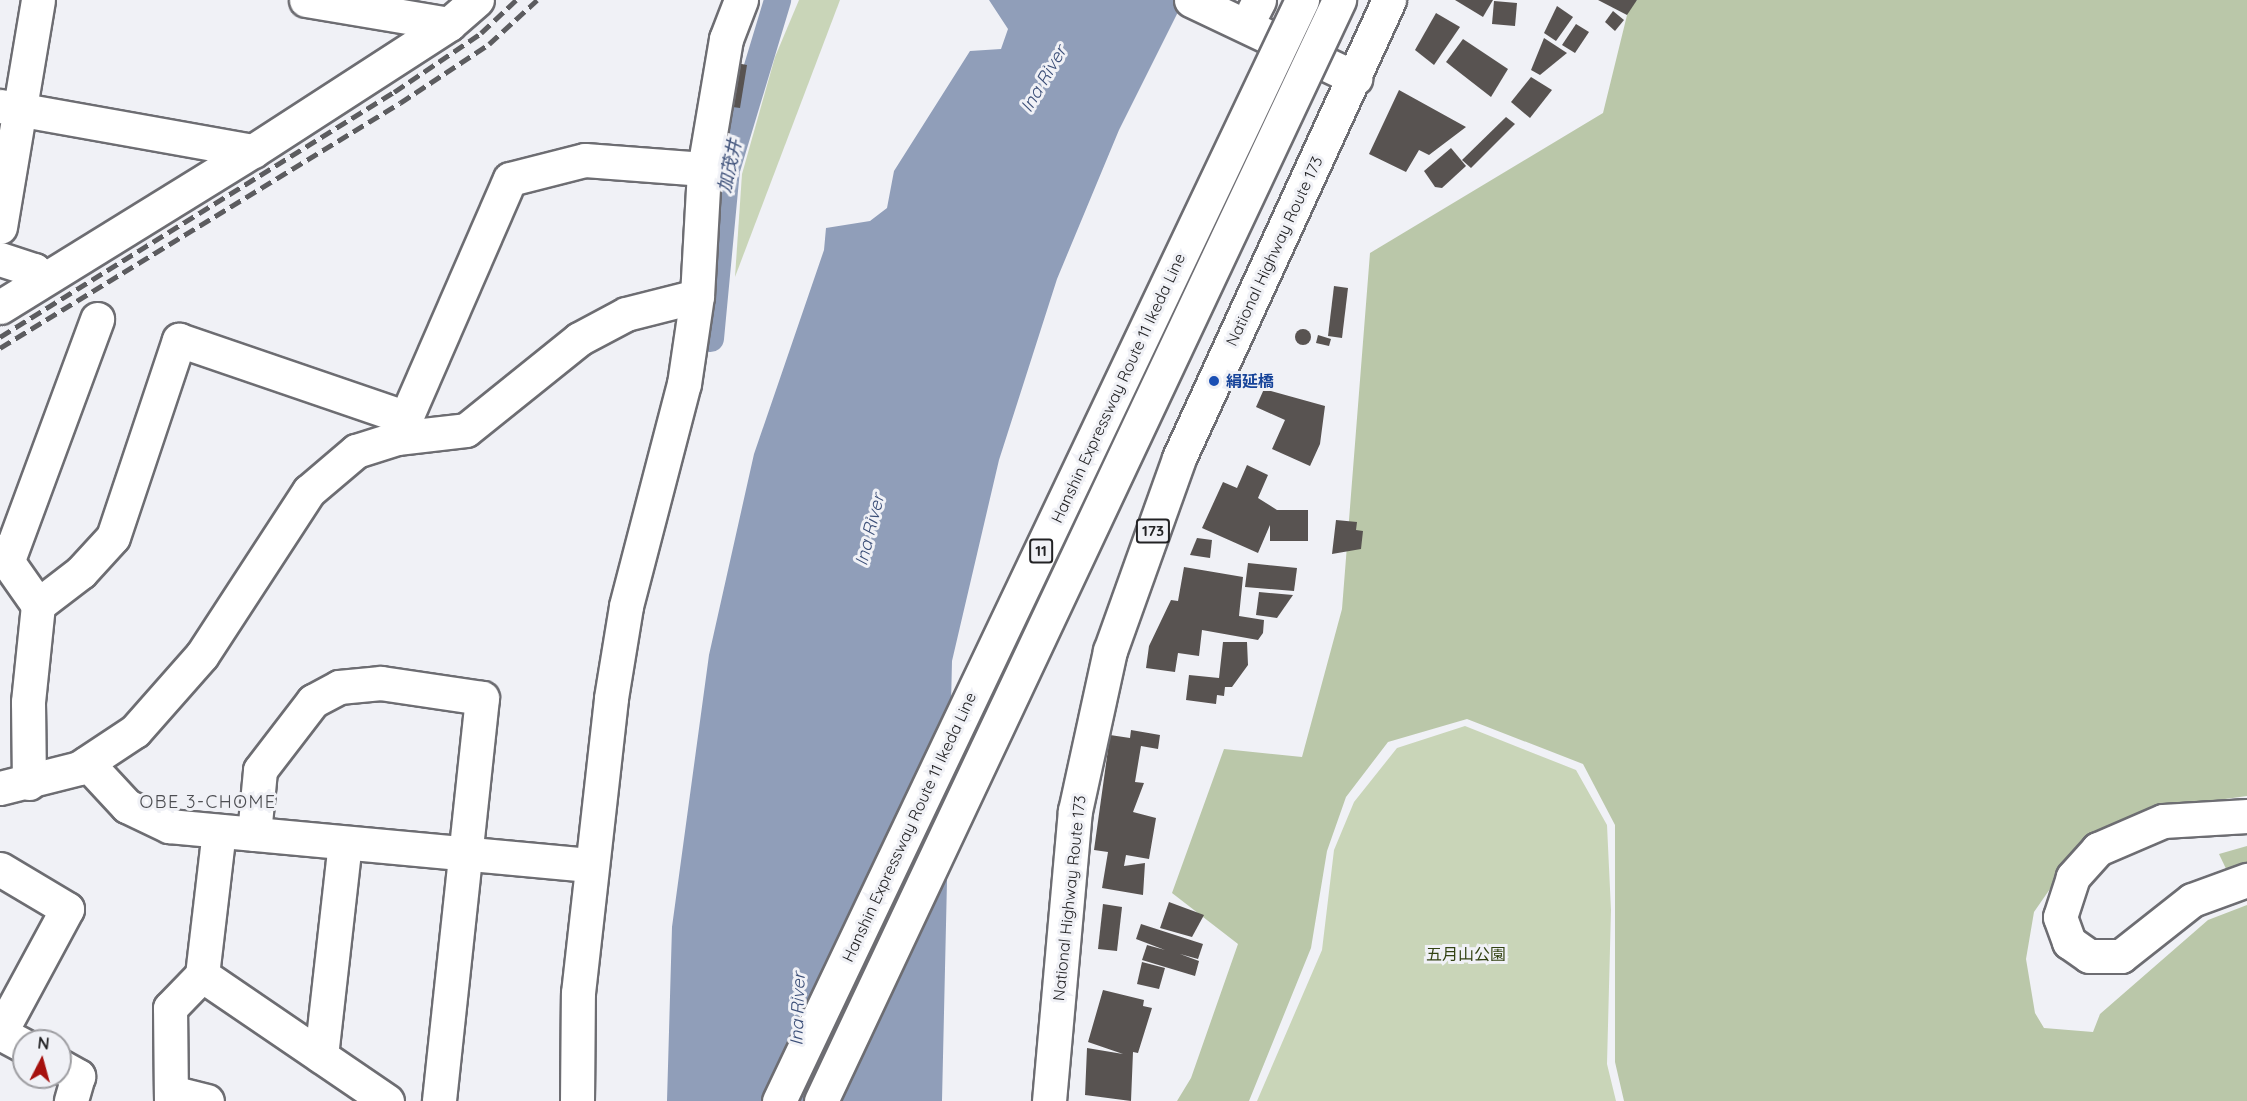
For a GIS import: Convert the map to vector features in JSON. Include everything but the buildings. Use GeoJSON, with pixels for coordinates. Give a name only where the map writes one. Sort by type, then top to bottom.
{"type":"FeatureCollection","features":[{"type":"Feature","properties":{"kind":"main road"},"geometry":{"type":"LineString","coordinates":[[0,227],[10,108],[38,0]]}},
{"type":"Feature","properties":{"kind":"main road"},"geometry":{"type":"LineString","coordinates":[[306,0],[437,15]]}},
{"type":"Feature","properties":{"kind":"main road"},"geometry":{"type":"LineString","coordinates":[[0,307],[253,151],[437,15],[477,0]]}},
{"type":"Feature","properties":{"kind":"main road"},"geometry":{"type":"LineString","coordinates":[[577,1101],[578,993],[589,865],[626,606],[684,384],[697,296],[704,169],[726,39],[741,0]]}},
{"type":"Feature","properties":{"kind":"main road"},"geometry":{"type":"LineString","coordinates":[[1191,0],[1250,10],[1355,78]]}},
{"type":"Feature","properties":{"kind":"main road","name":"Hanshin Expressway Route 11 Ikeda Line"},"geometry":{"type":"LineString","coordinates":[[779,1101],[1302,0]]}},
{"type":"Feature","properties":{"kind":"main road","name":"11"},"geometry":{"type":"LineString","coordinates":[[820,1101],[1339,0]]}},
{"type":"Feature","properties":{"kind":"main road","name":"National Highway Route 173"},"geometry":{"type":"LineString","coordinates":[[1049,1101],[1075,811],[1110,651],[1179,458],[1389,0]]}},
{"type":"Feature","properties":{"kind":"main road"},"geometry":{"type":"LineString","coordinates":[[10,108],[253,151]]}},
{"type":"Feature","properties":{"kind":"main road"},"geometry":{"type":"LineString","coordinates":[[97,319],[4,556],[38,605],[28,702],[15,786],[87,763],[135,730],[202,654],[309,491],[356,451],[402,428],[510,179],[585,160],[704,169]]}},
{"type":"Feature","properties":{"kind":"main road"},"geometry":{"type":"LineString","coordinates":[[0,259],[34,270],[41,280]]}},
{"type":"Feature","properties":{"kind":"main road"},"geometry":{"type":"LineString","coordinates":[[38,605],[81,572],[113,537],[179,340],[402,428],[466,430],[579,339],[626,314],[697,296]]}},
{"type":"Feature","properties":{"kind":"main road"},"geometry":{"type":"LineString","coordinates":[[254,834],[260,770],[280,740],[313,701],[339,687],[381,683],[482,698],[439,1101]]}},
{"type":"Feature","properties":{"kind":"main road"},"geometry":{"type":"LineString","coordinates":[[87,763],[127,806],[169,826],[589,865]]}},
{"type":"Feature","properties":{"kind":"main road"},"geometry":{"type":"LineString","coordinates":[[2247,816],[2163,821],[2098,849],[2073,878],[2060,916],[2069,942],[2089,956],[2121,956],[2192,900],[2247,880]]}},
{"type":"Feature","properties":{"kind":"main road"},"geometry":{"type":"LineString","coordinates":[[207,1101],[171,1096],[170,1008],[202,975],[219,831]]}},
{"type":"Feature","properties":{"kind":"main road"},"geometry":{"type":"LineString","coordinates":[[321,1056],[345,843]]}},
{"type":"Feature","properties":{"kind":"main road"},"geometry":{"type":"LineString","coordinates":[[0,869],[66,909],[0,1033]]}},
{"type":"Feature","properties":{"kind":"main road"},"geometry":{"type":"LineString","coordinates":[[202,975],[387,1101]]}},
{"type":"Feature","properties":{"kind":"main road"},"geometry":{"type":"LineString","coordinates":[[71,1101],[78,1076],[72,1073]]}},
{"type":"Feature","properties":{"kind":"green space"},"geometry":{"type":"Polygon","coordinates":[[[799,0],[840,0],[735,277],[742,174],[775,57],[799,0]]]}},
{"type":"Feature","properties":{"kind":"green space"},"geometry":{"type":"Polygon","coordinates":[[[1637,0],[2247,0],[2247,796],[2152,809],[2061,873],[2034,912],[2026,959],[2035,1013],[2044,1028],[2093,1032],[2100,1014],[2208,920],[2247,905],[2247,1101],[1624,1101],[1615,1062],[1615,825],[1583,764],[1467,719],[1388,742],[1346,797],[1327,851],[1311,948],[1249,1101],[1177,1101],[1191,1078],[1238,944],[1172,893],[1224,749],[1302,757],[1342,609],[1370,253],[1603,113],[1629,7],[1637,0]]]}},
{"type":"Feature","properties":{"kind":"green space","name":"五月山公園"},"geometry":{"type":"Polygon","coordinates":[[[1465,726],[1576,770],[1607,825],[1611,910],[1607,1064],[1616,1101],[1257,1101],[1322,950],[1334,850],[1354,802],[1397,748],[1465,726]]]}},
{"type":"Feature","properties":{"kind":"green space"},"geometry":{"type":"Polygon","coordinates":[[[2247,846],[2247,865],[2229,875],[2219,854],[2247,846]]]}},
{"type":"Feature","properties":{"kind":"water","name":"Ina River"},"geometry":{"type":"Polygon","coordinates":[[[989,0],[1184,0],[1119,130],[1057,279],[999,460],[952,661],[942,1101],[667,1101],[672,927],[709,655],[754,454],[824,250],[826,228],[870,221],[887,208],[894,171],[970,51],[1001,49],[1008,29],[989,0]]]}},
{"type":"Feature","properties":{"kind":"waterway","name":"加茂井"},"geometry":{"type":"LineString","coordinates":[[710,338],[726,169],[777,0]]}},
{"type":"Feature","properties":{"kind":"railway"},"geometry":{"type":"LineString","coordinates":[[0,337],[394,92],[481,33],[516,0]]}},
{"type":"Feature","properties":{"kind":"railway"},"geometry":{"type":"LineString","coordinates":[[0,348],[400,103],[489,44],[537,0]]}},
{"type":"Feature","properties":{"kind":"place","name":"絹延橋"},"geometry":{"type":"Point","coordinates":[1214,381]}},
{"type":"Feature","properties":{"kind":"district","name":"OBE 3-CHOME"},"geometry":{"type":"Point","coordinates":[208,802]}}]}
